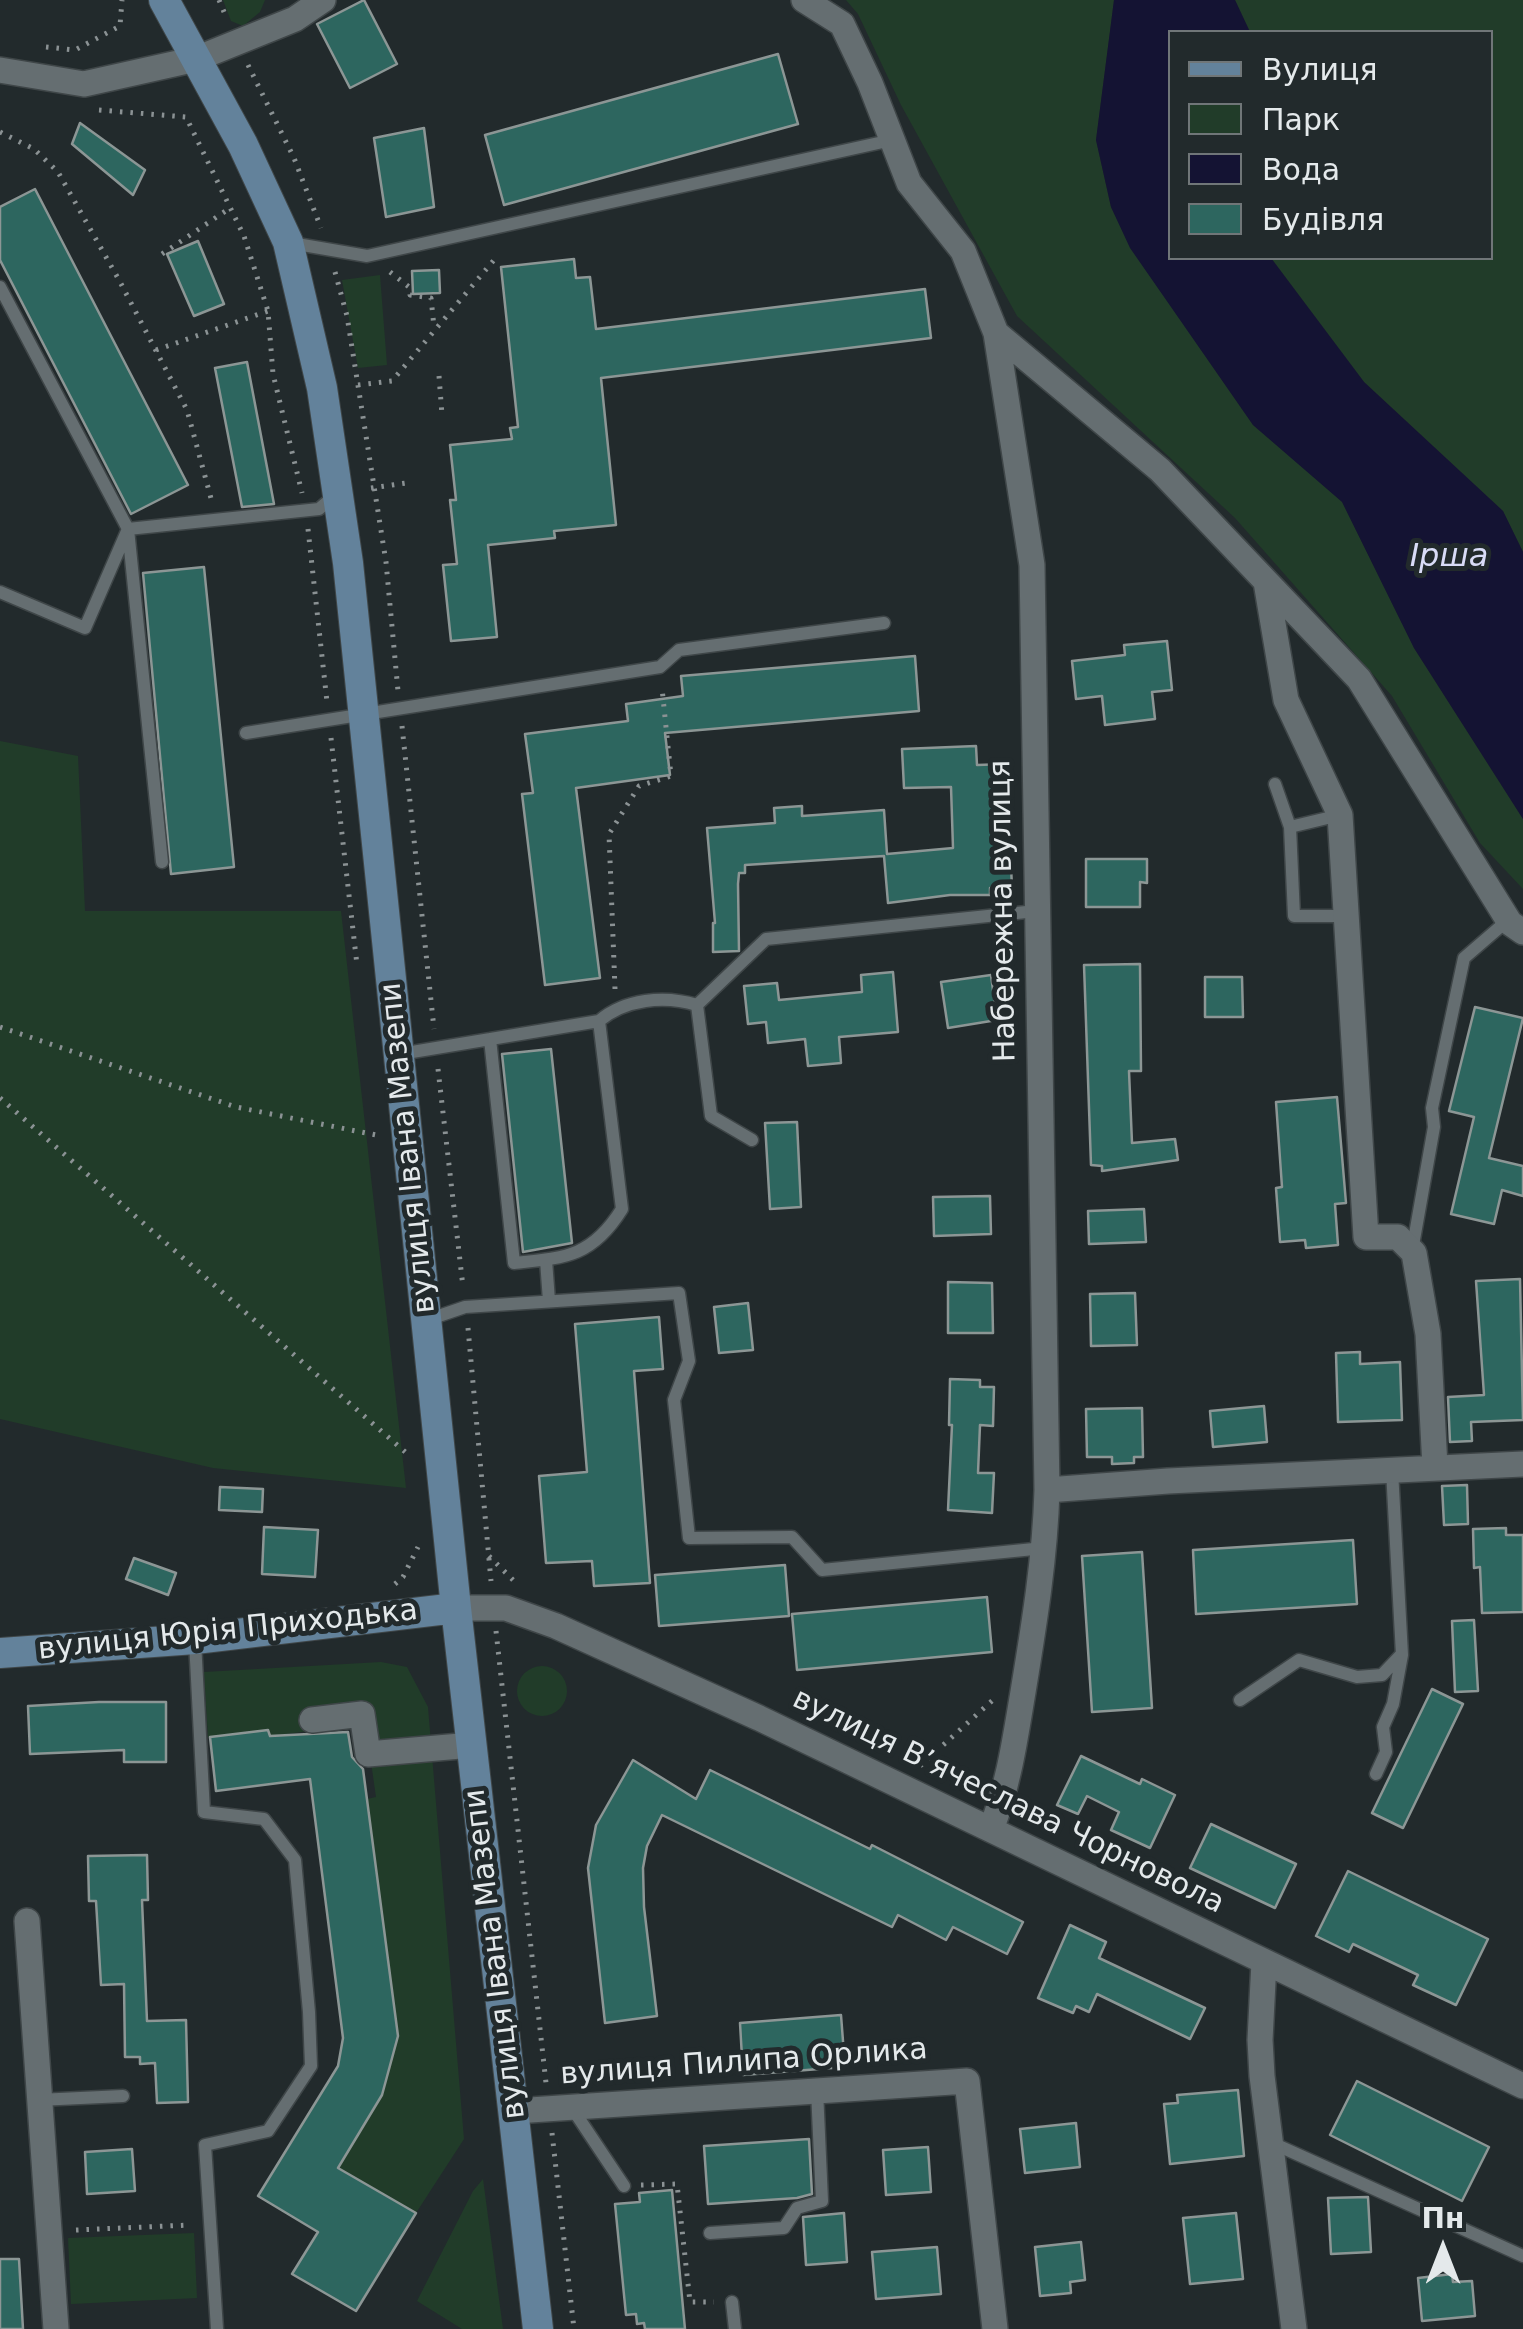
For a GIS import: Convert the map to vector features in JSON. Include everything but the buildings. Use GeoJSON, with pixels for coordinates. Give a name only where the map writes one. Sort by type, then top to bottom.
{"type":"FeatureCollection","features":[{"type":"Feature","properties":{"kind":"main road","name":"вулиця Івана Мазепи"},"geometry":{"type":"LineString","coordinates":[[164,0],[243,145],[288,242],[322,388],[364,716],[456,1608],[538,2329]]}},
{"type":"Feature","properties":{"kind":"main road","name":"вулиця Юрія Приходька"},"geometry":{"type":"LineString","coordinates":[[0,1653],[195,1639],[456,1608]]}},
{"type":"Feature","properties":{"kind":"street"},"geometry":{"type":"LineString","coordinates":[[0,70],[84,84],[196,59],[323,0]]}},
{"type":"Feature","properties":{"kind":"street","name":"Набережна вулиця"},"geometry":{"type":"LineString","coordinates":[[804,0],[842,24],[909,183],[963,251],[996,333],[1032,565],[1047,1490],[1044,1548],[1028,1665],[1008,1783],[991,1829]]}},
{"type":"Feature","properties":{"kind":"street","name":"Набережна вулиця"},"geometry":{"type":"LineString","coordinates":[[996,333],[1160,470],[1358,678],[1515,926]]}},
{"type":"Feature","properties":{"kind":"street"},"geometry":{"type":"LineString","coordinates":[[1266,582],[1286,700],[1340,815],[1366,1237],[1398,1237],[1412,1252],[1428,1334],[1434,1467]]}},
{"type":"Feature","properties":{"kind":"street"},"geometry":{"type":"LineString","coordinates":[[1047,1490],[1523,1464]]}},
{"type":"Feature","properties":{"kind":"street","name":"вулиця Вʼячеслава Чорновола"},"geometry":{"type":"LineString","coordinates":[[456,1608],[493,1606],[520,1611],[759,1718],[1523,2086]]}},
{"type":"Feature","properties":{"kind":"street"},"geometry":{"type":"LineString","coordinates":[[312,1720],[362,1714],[368,1754],[472,1745]]}},
{"type":"Feature","properties":{"kind":"street"},"geometry":{"type":"LineString","coordinates":[[27,1921],[56,2329]]}},
{"type":"Feature","properties":{"kind":"street"},"geometry":{"type":"LineString","coordinates":[[1264,1962],[1260,2040],[1294,2329]]}},
{"type":"Feature","properties":{"kind":"street","name":"вулиця Пилипа Орлика"},"geometry":{"type":"LineString","coordinates":[[515,2111],[967,2081],[995,2329]]}},
{"type":"Feature","properties":{"kind":"lane"},"geometry":{"type":"LineString","coordinates":[[288,242],[367,256],[892,140]]}},
{"type":"Feature","properties":{"kind":"lane"},"geometry":{"type":"LineString","coordinates":[[0,287],[128,529],[162,862]]}},
{"type":"Feature","properties":{"kind":"lane"},"geometry":{"type":"LineString","coordinates":[[128,529],[319,510],[338,492]]}},
{"type":"Feature","properties":{"kind":"lane"},"geometry":{"type":"LineString","coordinates":[[0,592],[85,628],[128,529]]}},
{"type":"Feature","properties":{"kind":"lane"},"geometry":{"type":"LineString","coordinates":[[246,734],[660,667],[679,650],[884,623]]}},
{"type":"Feature","properties":{"kind":"lane"},"geometry":{"type":"LineString","coordinates":[[1275,784],[1290,828],[1294,916],[1346,916]]}},
{"type":"Feature","properties":{"kind":"lane"},"geometry":{"type":"LineString","coordinates":[[1290,828],[1340,815]]}},
{"type":"Feature","properties":{"kind":"lane"},"geometry":{"type":"LineString","coordinates":[[697,1005],[766,939],[1036,911]]}},
{"type":"Feature","properties":{"kind":"lane"},"geometry":{"type":"LineString","coordinates":[[1412,1252],[1434,1127],[1432,1108],[1464,958],[1515,926]]}},
{"type":"Feature","properties":{"kind":"lane"},"geometry":{"type":"LineString","coordinates":[[400,1054],[598,1021],[616,1006],[674,998],[697,1005]]}},
{"type":"Feature","properties":{"kind":"lane"},"geometry":{"type":"LineString","coordinates":[[697,1005],[711,1116],[752,1140]]}},
{"type":"Feature","properties":{"kind":"lane"},"geometry":{"type":"LineString","coordinates":[[490,1039],[514,1263],[571,1257],[608,1231],[622,1210],[598,1021]]}},
{"type":"Feature","properties":{"kind":"lane"},"geometry":{"type":"LineString","coordinates":[[546,1260],[549,1302]]}},
{"type":"Feature","properties":{"kind":"lane"},"geometry":{"type":"LineString","coordinates":[[427,1320],[465,1307],[679,1293],[689,1361],[674,1400],[689,1538],[792,1538],[822,1570],[1044,1548]]}},
{"type":"Feature","properties":{"kind":"lane"},"geometry":{"type":"LineString","coordinates":[[1376,1774],[1386,1752],[1383,1727],[1393,1704],[1402,1655],[1392,1470]]}},
{"type":"Feature","properties":{"kind":"lane"},"geometry":{"type":"LineString","coordinates":[[195,1639],[204,1812],[264,1820],[294,1860],[309,2012],[310,2066],[268,2131],[206,2146],[217,2329]]}},
{"type":"Feature","properties":{"kind":"lane"},"geometry":{"type":"LineString","coordinates":[[1240,1700],[1299,1660],[1357,1678],[1382,1675],[1402,1655]]}},
{"type":"Feature","properties":{"kind":"lane"},"geometry":{"type":"LineString","coordinates":[[710,2232],[784,2228],[796,2208],[822,2201],[817,2090]]}},
{"type":"Feature","properties":{"kind":"lane"},"geometry":{"type":"LineString","coordinates":[[38,2100],[122,2096]]}},
{"type":"Feature","properties":{"kind":"lane"},"geometry":{"type":"LineString","coordinates":[[572,2108],[624,2186]]}},
{"type":"Feature","properties":{"kind":"lane"},"geometry":{"type":"LineString","coordinates":[[1270,2142],[1523,2256]]}},
{"type":"Feature","properties":{"kind":"lane"},"geometry":{"type":"LineString","coordinates":[[732,2302],[735,2329]]}},
{"type":"Feature","properties":{"kind":"path"},"geometry":{"type":"LineString","coordinates":[[44,47],[75,50],[120,26],[122,0]]}},
{"type":"Feature","properties":{"kind":"path"},"geometry":{"type":"LineString","coordinates":[[84,106],[101,111],[186,116],[244,236],[268,311],[273,374],[306,511],[358,978]]}},
{"type":"Feature","properties":{"kind":"path"},"geometry":{"type":"LineString","coordinates":[[0,132],[34,149],[58,172],[186,410],[217,519]]}},
{"type":"Feature","properties":{"kind":"path"},"geometry":{"type":"LineString","coordinates":[[162,254],[230,208]]}},
{"type":"Feature","properties":{"kind":"path"},"geometry":{"type":"LineString","coordinates":[[367,256],[409,287],[410,295],[431,298],[434,328]]}},
{"type":"Feature","properties":{"kind":"path"},"geometry":{"type":"LineString","coordinates":[[358,385],[392,381],[494,260]]}},
{"type":"Feature","properties":{"kind":"path"},"geometry":{"type":"LineString","coordinates":[[156,350],[268,311]]}},
{"type":"Feature","properties":{"kind":"path"},"geometry":{"type":"LineString","coordinates":[[439,376],[442,415]]}},
{"type":"Feature","properties":{"kind":"path"},"geometry":{"type":"LineString","coordinates":[[338,492],[406,483]]}},
{"type":"Feature","properties":{"kind":"path"},"geometry":{"type":"LineString","coordinates":[[615,994],[609,834],[639,786],[672,776],[660,667]]}},
{"type":"Feature","properties":{"kind":"path"},"geometry":{"type":"LineString","coordinates":[[0,1027],[236,1107],[376,1135]]}},
{"type":"Feature","properties":{"kind":"path"},"geometry":{"type":"LineString","coordinates":[[0,1098],[414,1459],[412,1442]]}},
{"type":"Feature","properties":{"kind":"path"},"geometry":{"type":"LineString","coordinates":[[392,1586],[403,1578],[420,1545]]}},
{"type":"Feature","properties":{"kind":"path"},"geometry":{"type":"LineString","coordinates":[[910,1774],[973,1720],[1028,1665]]}},
{"type":"Feature","properties":{"kind":"path"},"geometry":{"type":"LineString","coordinates":[[624,2186],[677,2184],[690,2302],[732,2302]]}},
{"type":"Feature","properties":{"kind":"path"},"geometry":{"type":"LineString","coordinates":[[48,2232],[208,2224]]}},
{"type":"Feature","properties":{"kind":"green space"},"geometry":{"type":"Polygon","coordinates":[[[223,0],[265,0],[260,12],[243,26],[231,21],[223,0]]]}},
{"type":"Feature","properties":{"kind":"green space"},"geometry":{"type":"Polygon","coordinates":[[[846,0],[1114,0],[1096,140],[1111,207],[1131,248],[1253,425],[1342,501],[1414,648],[1523,819],[1523,889],[1480,843],[1392,696],[1235,518],[1017,316],[901,105],[858,14],[846,0]]]}},
{"type":"Feature","properties":{"kind":"green space"},"geometry":{"type":"Polygon","coordinates":[[[1235,0],[1523,0],[1523,552],[1503,511],[1364,382],[1272,260],[1493,260],[1493,30],[1249,30],[1235,0]]]}},
{"type":"Feature","properties":{"kind":"green space"},"geometry":{"type":"Polygon","coordinates":[[[380,275],[387,365],[358,368],[342,280],[380,275]]]}},
{"type":"Feature","properties":{"kind":"green space"},"geometry":{"type":"Polygon","coordinates":[[[0,741],[78,756],[85,911],[341,911],[406,1488],[213,1468],[0,1419],[0,741]]]}},
{"type":"Feature","properties":{"kind":"green space"},"geometry":{"type":"Polygon","coordinates":[[[381,1662],[407,1667],[428,1707],[464,2139],[416,2213],[360,2180],[332,2178],[382,2095],[398,2036],[367,1799],[376,1797],[363,1706],[357,1725],[270,1736],[268,1730],[208,1737],[204,1672],[381,1662]]]}},
{"type":"Feature","properties":{"kind":"green space"},"geometry":{"type":"Polygon","coordinates":[[[542,1666],[559,1674],[567,1691],[559,1708],[542,1716],[525,1708],[517,1691],[525,1674],[542,1666]]]}},
{"type":"Feature","properties":{"kind":"green space"},"geometry":{"type":"Polygon","coordinates":[[[483,2179],[503,2329],[462,2329],[417,2301],[473,2191],[483,2179]]]}},
{"type":"Feature","properties":{"kind":"green space"},"geometry":{"type":"Polygon","coordinates":[[[194,2233],[197,2298],[71,2304],[68,2238],[194,2233]]]}},
{"type":"Feature","properties":{"kind":"water","name":"Ірша"},"geometry":{"type":"Polygon","coordinates":[[[1114,0],[1235,0],[1249,30],[1168,30],[1168,260],[1272,260],[1364,382],[1503,511],[1523,552],[1523,819],[1414,648],[1342,502],[1253,425],[1130,248],[1111,207],[1096,140],[1114,0]]]}}]}
